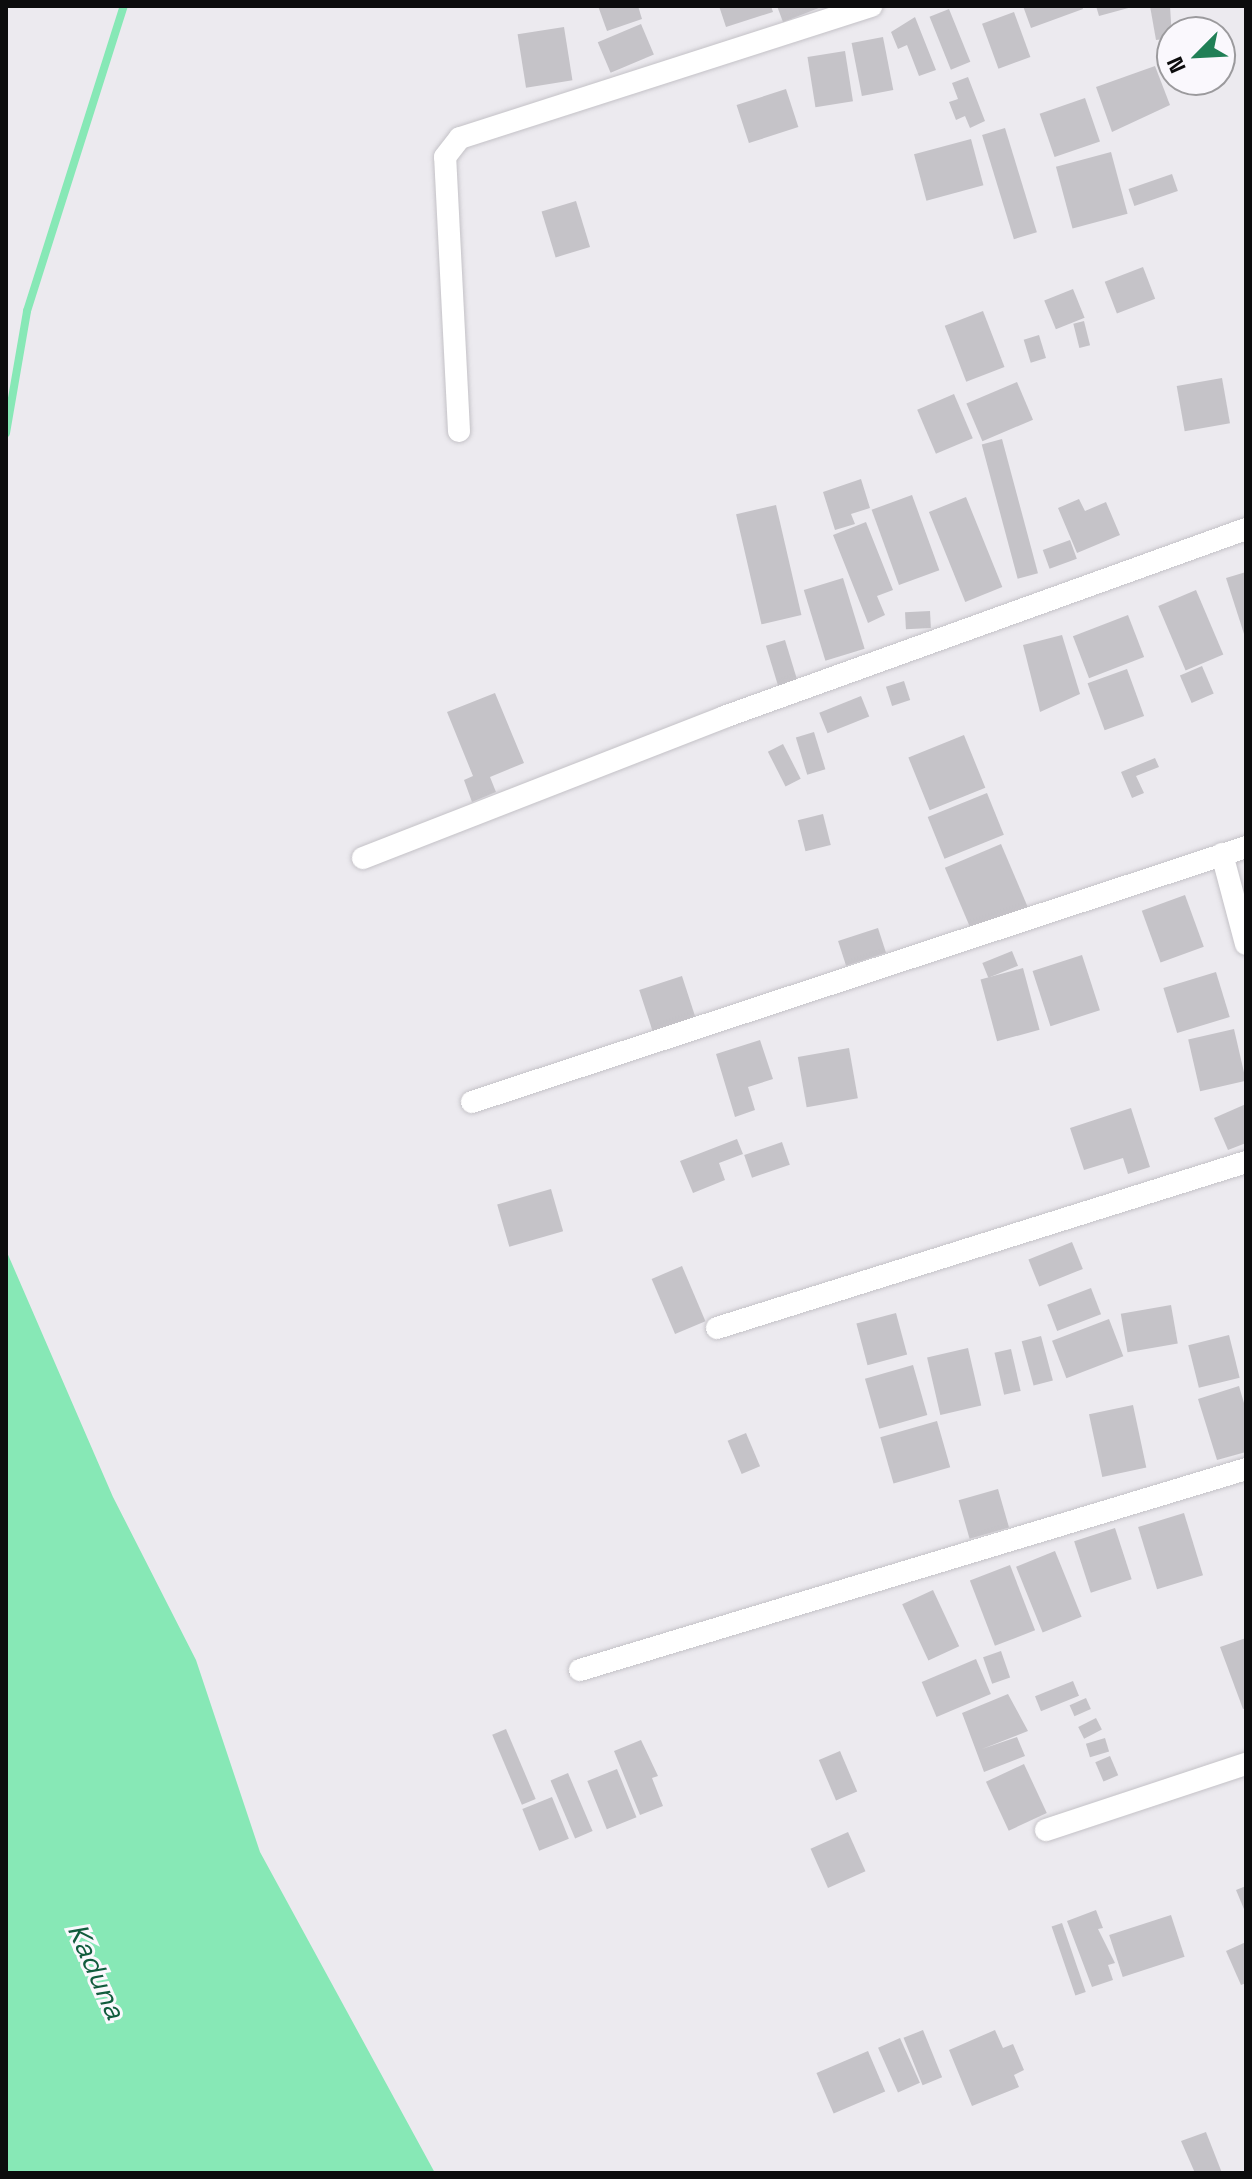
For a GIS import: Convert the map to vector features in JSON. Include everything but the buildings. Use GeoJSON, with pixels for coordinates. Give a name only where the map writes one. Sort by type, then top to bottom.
{"type":"FeatureCollection","features":[{"type":"Feature","properties":{"kind":"street"},"geometry":{"type":"LineString","coordinates":[[459,431],[445,157],[460,138],[871,6]]}},
{"type":"Feature","properties":{"kind":"street"},"geometry":{"type":"LineString","coordinates":[[363,858],[724,717],[1246,529]]}},
{"type":"Feature","properties":{"kind":"street"},"geometry":{"type":"LineString","coordinates":[[472,1102],[994,934],[1246,847]]}},
{"type":"Feature","properties":{"kind":"street"},"geometry":{"type":"LineString","coordinates":[[1222,854],[1246,944]]}},
{"type":"Feature","properties":{"kind":"street"},"geometry":{"type":"LineString","coordinates":[[717,1328],[1246,1162]]}},
{"type":"Feature","properties":{"kind":"street"},"geometry":{"type":"LineString","coordinates":[[580,1670],[1246,1469]]}},
{"type":"Feature","properties":{"kind":"street"},"geometry":{"type":"LineString","coordinates":[[1046,1830],[1246,1764]]}},
{"type":"Feature","properties":{"kind":"water","name":"Kaduna"},"geometry":{"type":"Polygon","coordinates":[[[6,1250],[113,1497],[196,1660],[260,1852],[435,2173],[6,2173],[6,1250]]]}},
{"type":"Feature","properties":{"kind":"waterway"},"geometry":{"type":"LineString","coordinates":[[6,433],[27,311],[124,6]]}}]}
